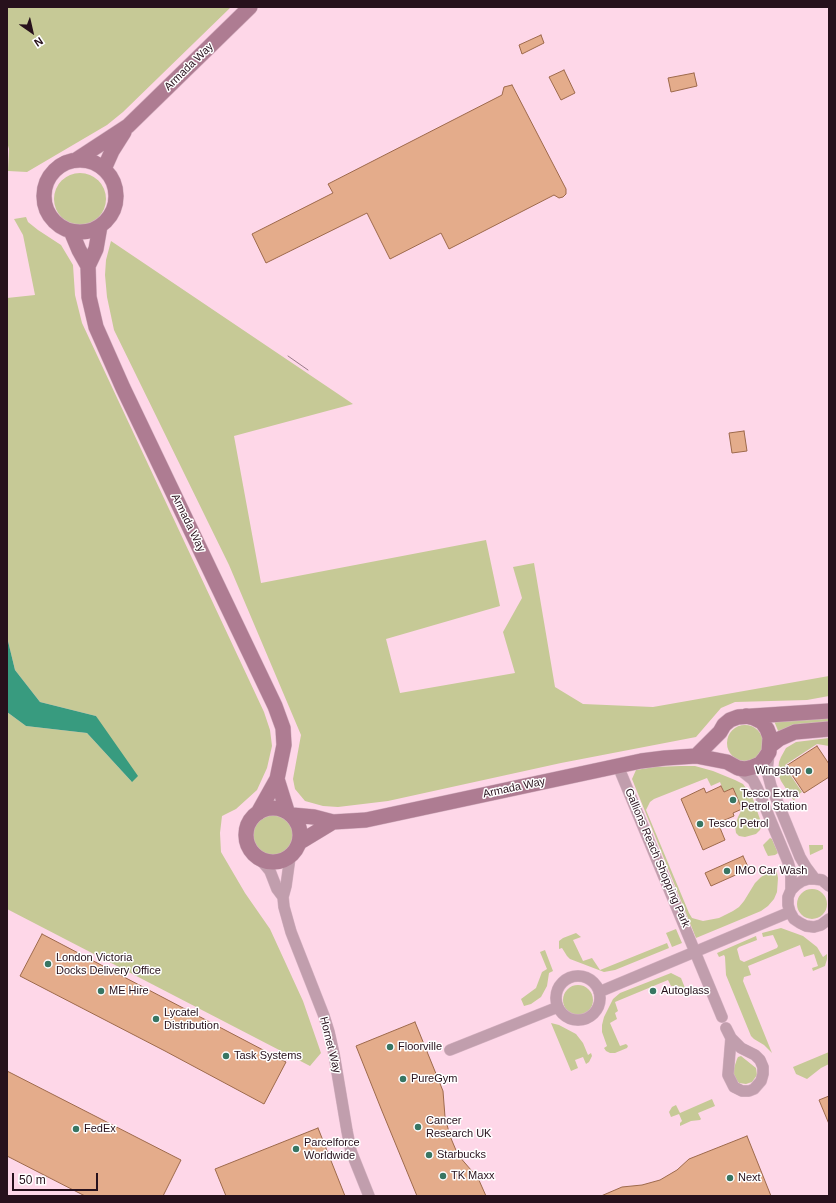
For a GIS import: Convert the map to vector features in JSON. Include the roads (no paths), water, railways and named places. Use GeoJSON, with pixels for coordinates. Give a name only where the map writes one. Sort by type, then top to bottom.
{"type":"FeatureCollection","features":[{"type":"Feature","properties":{"kind":"street","name":"Armada Way"},"geometry":{"type":"LineString","coordinates":[[88,266],[71,231],[60,226],[51,218],[45,205],[44,192],[48,179],[53,172],[64,164],[76,160],[128,126],[250,7]]}},
{"type":"Feature","properties":{"kind":"street","name":"Armada Way"},"geometry":{"type":"LineString","coordinates":[[128,126],[112,151],[104,169],[110,175],[114,183],[116,200],[108,219],[100,226],[96,249],[88,266],[89,297],[96,326],[123,388],[245,642],[283,728],[284,745],[277,779],[258,812],[248,824],[246,838],[250,850],[260,859]]}},
{"type":"Feature","properties":{"kind":"street"},"geometry":{"type":"LineString","coordinates":[[76,160],[91,162],[104,169]]}},
{"type":"Feature","properties":{"kind":"street"},"geometry":{"type":"LineString","coordinates":[[71,231],[86,232],[100,226]]}},
{"type":"Feature","properties":{"kind":"street"},"geometry":{"type":"LineString","coordinates":[[696,756],[720,732],[724,725],[738,716],[829,711]]}},
{"type":"Feature","properties":{"kind":"street"},"geometry":{"type":"LineString","coordinates":[[746,716],[762,722],[767,729],[770,737],[767,771],[771,786],[800,857],[815,879]]}},
{"type":"Feature","properties":{"kind":"street","name":"Armada Way"},"geometry":{"type":"LineString","coordinates":[[289,813],[333,822],[366,820],[618,766],[665,758],[696,756],[745,768],[760,764],[770,749],[779,740],[794,732],[829,729]]}},
{"type":"Feature","properties":{"kind":"street"},"geometry":{"type":"LineString","coordinates":[[720,732],[718,743],[721,754],[732,765],[753,780],[758,790],[788,862],[791,872],[791,890]]}},
{"type":"Feature","properties":{"kind":"street","name":"Gallions Reach Shopping Park"},"geometry":{"type":"LineString","coordinates":[[618,766],[722,1017]]}},
{"type":"Feature","properties":{"kind":"street","name":"Armada Way"},"geometry":{"type":"LineString","coordinates":[[277,779],[289,813]]}},
{"type":"Feature","properties":{"kind":"street","name":"Armada Way"},"geometry":{"type":"LineString","coordinates":[[258,812],[272,808],[280,808],[297,820],[300,827],[300,842],[290,857]]}},
{"type":"Feature","properties":{"kind":"street","name":"Armada Way"},"geometry":{"type":"LineString","coordinates":[[300,842],[333,822]]}},
{"type":"Feature","properties":{"kind":"street"},"geometry":{"type":"LineString","coordinates":[[260,859],[270,862],[280,862],[290,857]]}},
{"type":"Feature","properties":{"kind":"street","name":"Hornet Way"},"geometry":{"type":"LineString","coordinates":[[290,857],[283,897],[286,917],[329,1032],[347,1131],[352,1151],[369,1196]]}},
{"type":"Feature","properties":{"kind":"street","name":"Hornet Way"},"geometry":{"type":"LineString","coordinates":[[260,859],[270,871],[277,889],[283,897]]}},
{"type":"Feature","properties":{"kind":"street"},"geometry":{"type":"LineString","coordinates":[[829,886],[822,880],[808,879],[796,885],[791,890],[788,897],[790,912],[794,919],[800,923],[806,926],[814,927],[829,920]]}},
{"type":"Feature","properties":{"kind":"street"},"geometry":{"type":"LineString","coordinates":[[598,992],[790,912]]}},
{"type":"Feature","properties":{"kind":"street"},"geometry":{"type":"LineString","coordinates":[[574,977],[586,978],[596,987],[599,999],[595,1011],[585,1019],[578,1020],[566,1017],[558,1007],[556,994],[562,983],[568,979],[574,977]]}},
{"type":"Feature","properties":{"kind":"street"},"geometry":{"type":"LineString","coordinates":[[450,1050],[558,1007]]}},
{"type":"Feature","properties":{"kind":"street"},"geometry":{"type":"LineString","coordinates":[[729,1033],[741,1048],[755,1055],[760,1060],[763,1068],[764,1074],[762,1081],[754,1089],[749,1091],[742,1091],[734,1087],[728,1075],[729,1033]]}},
{"type":"Feature","properties":{"kind":"tram line"},"geometry":{"type":"LineString","coordinates":[[288,356],[308,370]]}},
{"type":"Feature","properties":{"kind":"place","name":"Wingstop"},"geometry":{"type":"Point","coordinates":[809,771]}},
{"type":"Feature","properties":{"kind":"place","name":"Tesco Extra Petrol Station"},"geometry":{"type":"Point","coordinates":[733,800]}},
{"type":"Feature","properties":{"kind":"place","name":"Tesco Petrol"},"geometry":{"type":"Point","coordinates":[700,824]}},
{"type":"Feature","properties":{"kind":"place","name":"IMO Car Wash"},"geometry":{"type":"Point","coordinates":[727,871]}},
{"type":"Feature","properties":{"kind":"place","name":"London Victoria Docks Delivery Office"},"geometry":{"type":"Point","coordinates":[48,964]}},
{"type":"Feature","properties":{"kind":"place","name":"ME Hire"},"geometry":{"type":"Point","coordinates":[101,991]}},
{"type":"Feature","properties":{"kind":"place","name":"Autoglass"},"geometry":{"type":"Point","coordinates":[653,991]}},
{"type":"Feature","properties":{"kind":"place","name":"Lycatel Distribution"},"geometry":{"type":"Point","coordinates":[156,1019]}},
{"type":"Feature","properties":{"kind":"place","name":"Floorville"},"geometry":{"type":"Point","coordinates":[390,1047]}},
{"type":"Feature","properties":{"kind":"place","name":"Task Systems"},"geometry":{"type":"Point","coordinates":[226,1056]}},
{"type":"Feature","properties":{"kind":"place","name":"PureGym"},"geometry":{"type":"Point","coordinates":[403,1079]}},
{"type":"Feature","properties":{"kind":"place","name":"Cancer Research UK"},"geometry":{"type":"Point","coordinates":[418,1127]}},
{"type":"Feature","properties":{"kind":"place","name":"FedEx"},"geometry":{"type":"Point","coordinates":[76,1129]}},
{"type":"Feature","properties":{"kind":"place","name":"Parcelforce Worldwide"},"geometry":{"type":"Point","coordinates":[296,1149]}},
{"type":"Feature","properties":{"kind":"place","name":"Starbucks"},"geometry":{"type":"Point","coordinates":[429,1155]}},
{"type":"Feature","properties":{"kind":"place","name":"TK Maxx"},"geometry":{"type":"Point","coordinates":[443,1176]}},
{"type":"Feature","properties":{"kind":"place","name":"Next"},"geometry":{"type":"Point","coordinates":[730,1178]}}]}
